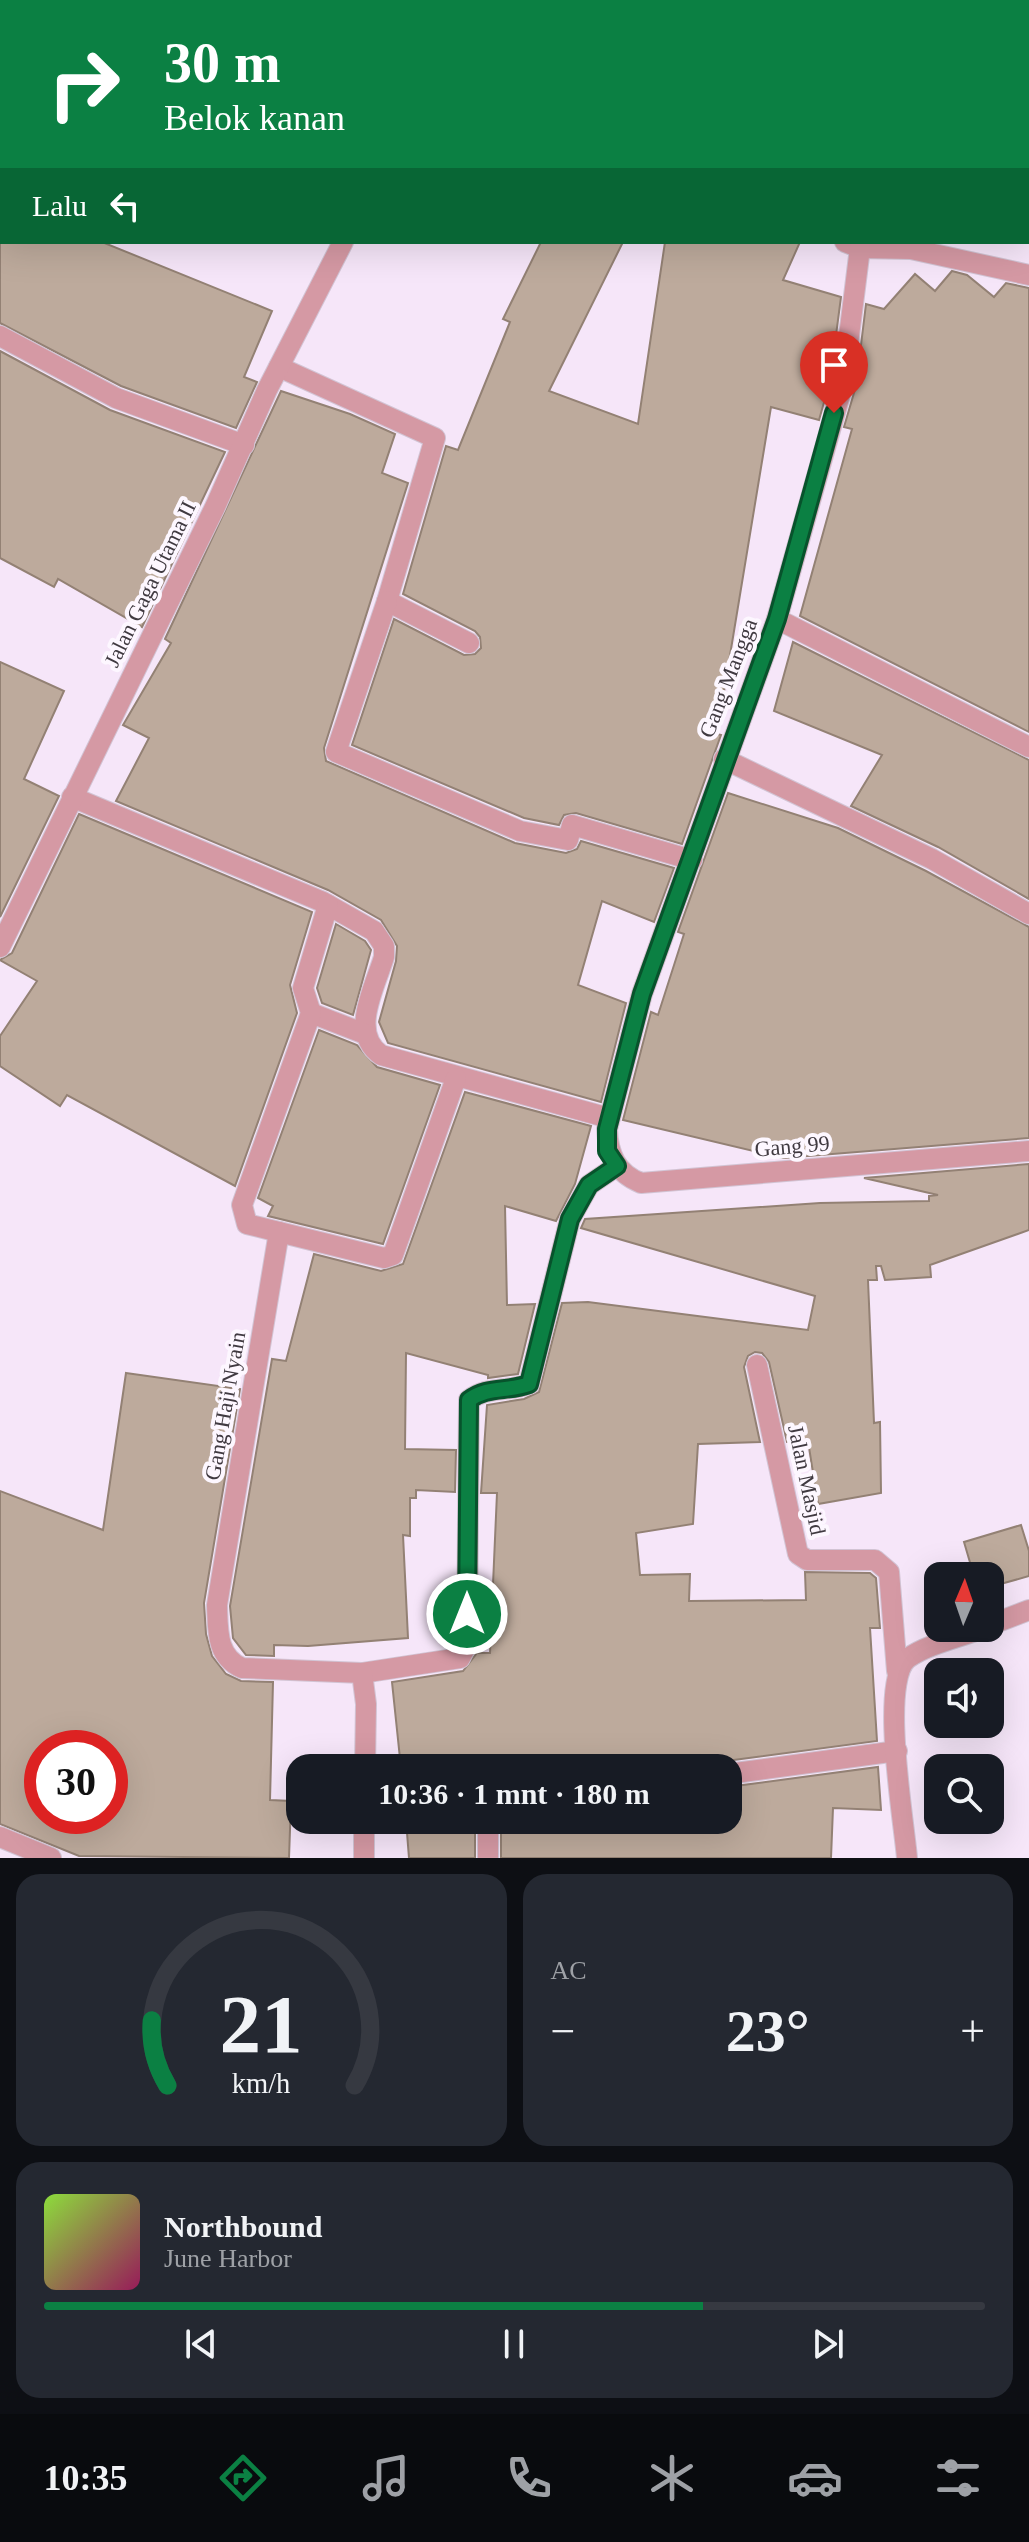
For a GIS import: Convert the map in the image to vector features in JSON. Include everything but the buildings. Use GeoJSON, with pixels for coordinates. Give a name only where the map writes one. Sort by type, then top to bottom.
{"type":"FeatureCollection","features":[{"type":"Feature","properties":{"kind":"street","name":"Jalan Gaga Utama II"},"geometry":{"type":"LineString","coordinates":[[0,947],[279,367],[342,244]]}},
{"type":"Feature","properties":{"kind":"street"},"geometry":{"type":"LineString","coordinates":[[852,245],[911,249],[1029,275]]}},
{"type":"Feature","properties":{"kind":"street","name":"Gang Mangga"},"geometry":{"type":"LineString","coordinates":[[609,1118],[642,994],[692,860],[724,759],[777,619],[843,384],[852,245]]}},
{"type":"Feature","properties":{"kind":"street"},"geometry":{"type":"LineString","coordinates":[[0,336],[116,398],[244,445]]}},
{"type":"Feature","properties":{"kind":"street"},"geometry":{"type":"LineString","coordinates":[[279,367],[435,438],[387,601],[336,752],[520,831],[568,840],[572,825],[692,860]]}},
{"type":"Feature","properties":{"kind":"street"},"geometry":{"type":"LineString","coordinates":[[387,601],[469,643]]}},
{"type":"Feature","properties":{"kind":"street"},"geometry":{"type":"LineString","coordinates":[[777,619],[1029,747]]}},
{"type":"Feature","properties":{"kind":"street"},"geometry":{"type":"LineString","coordinates":[[724,759],[932,859],[1029,914]]}},
{"type":"Feature","properties":{"kind":"street"},"geometry":{"type":"LineString","coordinates":[[72,797],[328,905],[374,931],[384,946],[365,1034],[367,1042],[381,1055],[609,1118],[607,1151],[617,1166]]}},
{"type":"Feature","properties":{"kind":"street"},"geometry":{"type":"LineString","coordinates":[[328,905],[303,988],[311,1013],[242,1205],[247,1224],[384,1258],[393,1255],[456,1078]]}},
{"type":"Feature","properties":{"kind":"street"},"geometry":{"type":"LineString","coordinates":[[311,1013],[365,1034]]}},
{"type":"Feature","properties":{"kind":"street","name":"Gang 99"},"geometry":{"type":"LineString","coordinates":[[617,1166],[628,1178],[641,1183],[1029,1151]]}},
{"type":"Feature","properties":{"kind":"street","name":"Gang Haji Nyain"},"geometry":{"type":"LineString","coordinates":[[279,1232],[217,1605],[219,1641],[228,1662],[242,1668],[362,1673],[460,1658],[467,1644],[469,1400],[481,1390],[513,1390],[529,1384],[570,1219],[589,1185],[617,1166]]}},
{"type":"Feature","properties":{"kind":"street","name":"Jalan Masjid"},"geometry":{"type":"LineString","coordinates":[[757,1365],[798,1554],[807,1560],[875,1560],[883,1564],[889,1572],[897,1671]]}},
{"type":"Feature","properties":{"kind":"street"},"geometry":{"type":"LineString","coordinates":[[1004,1620],[1029,1610]]}},
{"type":"Feature","properties":{"kind":"street"},"geometry":{"type":"LineString","coordinates":[[907,1858],[893,1708],[897,1671],[908,1658],[949,1642]]}},
{"type":"Feature","properties":{"kind":"street"},"geometry":{"type":"LineString","coordinates":[[362,1673],[366,1704],[365,1754]]}},
{"type":"Feature","properties":{"kind":"street"},"geometry":{"type":"LineString","coordinates":[[742,1772],[897,1751]]}},
{"type":"Feature","properties":{"kind":"street"},"geometry":{"type":"LineString","coordinates":[[364,1834],[364,1858]]}},
{"type":"Feature","properties":{"kind":"street"},"geometry":{"type":"LineString","coordinates":[[488,1834],[488,1858]]}},
{"type":"Feature","properties":{"kind":"street"},"geometry":{"type":"LineString","coordinates":[[0,1837],[51,1858]]}},
{"type":"Feature","properties":{"kind":"route"},"geometry":{"type":"LineString","coordinates":[[467,1614],[469,1400],[481,1390],[513,1390],[529,1384],[559,1253],[570,1219],[589,1185],[617,1166],[607,1151],[607,1129],[642,994],[692,860],[724,759],[777,619],[834,413]]}}]}
